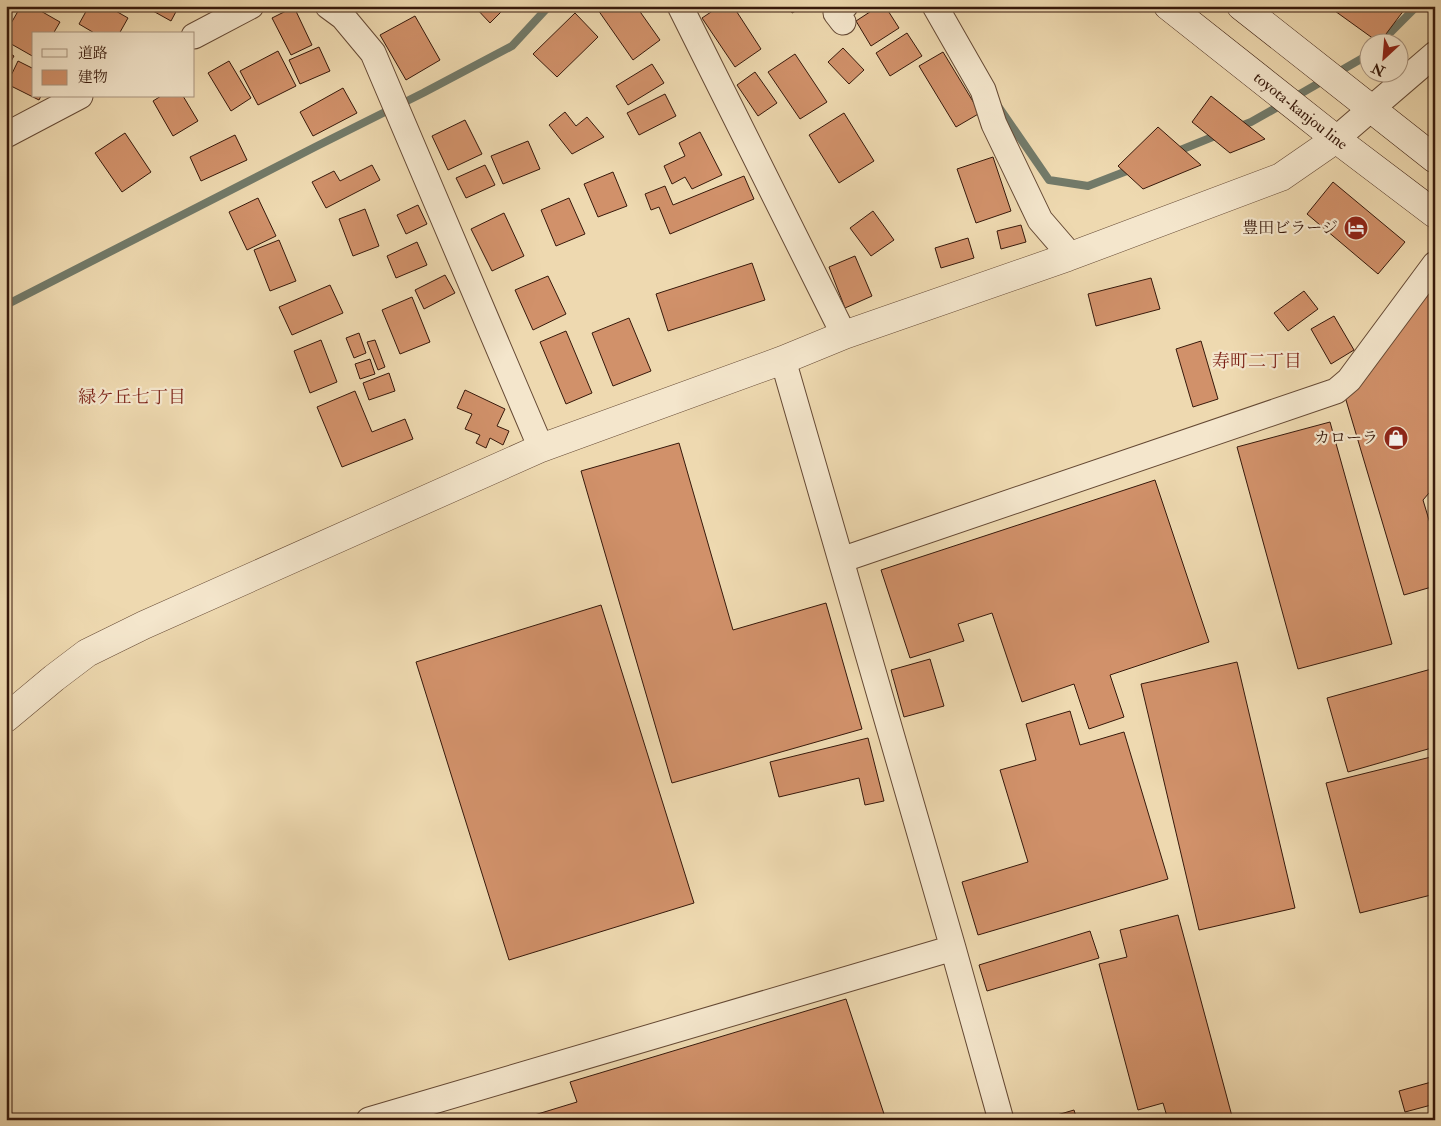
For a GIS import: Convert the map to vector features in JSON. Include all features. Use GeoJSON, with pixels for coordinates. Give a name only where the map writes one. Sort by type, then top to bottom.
{"type":"FeatureCollection","features":[{"type":"Feature","properties":{"kind":"street"},"geometry":{"type":"LineString","coordinates":[[195,35],[251,6]]}},
{"type":"Feature","properties":{"kind":"street"},"geometry":{"type":"LineString","coordinates":[[328,6],[342,17],[373,54],[541,448]]}},
{"type":"Feature","properties":{"kind":"street"},"geometry":{"type":"LineString","coordinates":[[680,6],[844,335]]}},
{"type":"Feature","properties":{"kind":"street"},"geometry":{"type":"LineString","coordinates":[[935,6],[983,90],[994,124],[1040,220],[1071,256]]}},
{"type":"Feature","properties":{"kind":"street","name":"toyota-kanjou line"},"geometry":{"type":"LineString","coordinates":[[1168,6],[1336,139],[1435,214]]}},
{"type":"Feature","properties":{"kind":"street"},"geometry":{"type":"LineString","coordinates":[[1240,6],[1435,159]]}},
{"type":"Feature","properties":{"kind":"street"},"geometry":{"type":"LineString","coordinates":[[6,718],[87,653],[144,625],[541,448],[783,360],[844,335],[1071,256],[1280,177],[1336,139],[1435,54]]}},
{"type":"Feature","properties":{"kind":"street"},"geometry":{"type":"LineString","coordinates":[[6,135],[76,98]]}},
{"type":"Feature","properties":{"kind":"street"},"geometry":{"type":"LineString","coordinates":[[841,560],[1336,391],[1349,380],[1435,264]]}},
{"type":"Feature","properties":{"kind":"street"},"geometry":{"type":"LineString","coordinates":[[783,360],[1001,1120]]}},
{"type":"Feature","properties":{"kind":"street"},"geometry":{"type":"LineString","coordinates":[[370,1120],[953,948]]}},
{"type":"Feature","properties":{"kind":"building"},"geometry":{"type":"Polygon","coordinates":[[[21,6],[32,6],[60,22],[54,32],[32,32],[32,56],[6,41],[6,32],[21,6]]]}},
{"type":"Feature","properties":{"kind":"building"},"geometry":{"type":"Polygon","coordinates":[[[89,6],[107,6],[128,18],[120,32],[93,32],[79,24],[89,6]]]}},
{"type":"Feature","properties":{"kind":"building"},"geometry":{"type":"Polygon","coordinates":[[[144,6],[179,6],[171,21],[144,6]]]}},
{"type":"Feature","properties":{"kind":"building"},"geometry":{"type":"Polygon","coordinates":[[[474,6],[507,6],[490,23],[474,6]]]}},
{"type":"Feature","properties":{"kind":"building"},"geometry":{"type":"Polygon","coordinates":[[[603,6],[636,6],[660,40],[633,60],[598,10],[603,6]]]}},
{"type":"Feature","properties":{"kind":"building"},"geometry":{"type":"Polygon","coordinates":[[[720,6],[733,6],[761,49],[735,67],[702,18],[720,6]]]}},
{"type":"Feature","properties":{"kind":"building"},"geometry":{"type":"Polygon","coordinates":[[[789,6],[805,6],[792,13],[789,6]]]}},
{"type":"Feature","properties":{"kind":"building"},"geometry":{"type":"Polygon","coordinates":[[[879,6],[885,6],[899,28],[871,46],[856,21],[879,6]]]}},
{"type":"Feature","properties":{"kind":"building"},"geometry":{"type":"Polygon","coordinates":[[[1328,6],[1407,6],[1388,32],[1364,32],[1328,6]]]}},
{"type":"Feature","properties":{"kind":"building"},"geometry":{"type":"Polygon","coordinates":[[[294,7],[312,45],[291,55],[272,18],[294,7]]]}},
{"type":"Feature","properties":{"kind":"building"},"geometry":{"type":"Polygon","coordinates":[[[575,13],[598,37],[557,77],[533,54],[575,13]]]}},
{"type":"Feature","properties":{"kind":"building"},"geometry":{"type":"Polygon","coordinates":[[[415,16],[440,60],[406,80],[380,35],[415,16]]]}},
{"type":"Feature","properties":{"kind":"building"},"geometry":{"type":"Polygon","coordinates":[[[907,33],[922,56],[890,76],[876,53],[907,33]]]}},
{"type":"Feature","properties":{"kind":"building"},"geometry":{"type":"Polygon","coordinates":[[[319,47],[330,71],[300,84],[289,60],[319,47]]]}},
{"type":"Feature","properties":{"kind":"building"},"geometry":{"type":"Polygon","coordinates":[[[843,48],[864,70],[849,84],[828,62],[843,48]]]}},
{"type":"Feature","properties":{"kind":"building"},"geometry":{"type":"Polygon","coordinates":[[[6,51],[14,56],[6,70],[6,51]]]}},
{"type":"Feature","properties":{"kind":"building"},"geometry":{"type":"Polygon","coordinates":[[[278,51],[296,86],[258,105],[240,71],[278,51]]]}},
{"type":"Feature","properties":{"kind":"building"},"geometry":{"type":"Polygon","coordinates":[[[943,52],[980,113],[956,127],[919,66],[943,52]]]}},
{"type":"Feature","properties":{"kind":"building"},"geometry":{"type":"Polygon","coordinates":[[[795,54],[827,102],[800,119],[768,72],[795,54]]]}},
{"type":"Feature","properties":{"kind":"building"},"geometry":{"type":"Polygon","coordinates":[[[18,61],[32,68],[32,96],[7,84],[18,61]]]}},
{"type":"Feature","properties":{"kind":"building"},"geometry":{"type":"Polygon","coordinates":[[[229,61],[251,98],[231,111],[208,73],[229,61]]]}},
{"type":"Feature","properties":{"kind":"building"},"geometry":{"type":"Polygon","coordinates":[[[652,64],[664,83],[628,105],[616,86],[652,64]]]}},
{"type":"Feature","properties":{"kind":"building"},"geometry":{"type":"Polygon","coordinates":[[[755,72],[777,103],[758,116],[737,85],[755,72]]]}},
{"type":"Feature","properties":{"kind":"building"},"geometry":{"type":"Polygon","coordinates":[[[343,88],[357,113],[313,136],[300,112],[343,88]]]}},
{"type":"Feature","properties":{"kind":"building"},"geometry":{"type":"Polygon","coordinates":[[[665,94],[676,116],[639,135],[627,113],[665,94]]]}},
{"type":"Feature","properties":{"kind":"building"},"geometry":{"type":"Polygon","coordinates":[[[1211,96],[1265,139],[1230,153],[1192,122],[1211,96]]]}},
{"type":"Feature","properties":{"kind":"building"},"geometry":{"type":"Polygon","coordinates":[[[158,98],[184,98],[198,121],[173,136],[153,101],[158,98]]]}},
{"type":"Feature","properties":{"kind":"building"},"geometry":{"type":"Polygon","coordinates":[[[565,112],[576,126],[587,117],[604,137],[572,154],[549,125],[565,112]]]}},
{"type":"Feature","properties":{"kind":"building"},"geometry":{"type":"Polygon","coordinates":[[[844,113],[874,161],[839,183],[809,135],[844,113]]]}},
{"type":"Feature","properties":{"kind":"building"},"geometry":{"type":"Polygon","coordinates":[[[465,120],[482,154],[448,170],[432,136],[465,120]]]}},
{"type":"Feature","properties":{"kind":"building"},"geometry":{"type":"Polygon","coordinates":[[[1158,127],[1201,165],[1143,189],[1118,166],[1158,127]]]}},
{"type":"Feature","properties":{"kind":"building"},"geometry":{"type":"Polygon","coordinates":[[[700,132],[722,175],[692,189],[685,177],[672,184],[664,166],[685,156],[679,143],[700,132]]]}},
{"type":"Feature","properties":{"kind":"building"},"geometry":{"type":"Polygon","coordinates":[[[125,133],[151,172],[122,192],[95,153],[125,133]]]}},
{"type":"Feature","properties":{"kind":"building"},"geometry":{"type":"Polygon","coordinates":[[[235,135],[247,160],[201,181],[190,157],[235,135]]]}},
{"type":"Feature","properties":{"kind":"building"},"geometry":{"type":"Polygon","coordinates":[[[528,141],[540,169],[503,184],[491,156],[528,141]]]}},
{"type":"Feature","properties":{"kind":"building"},"geometry":{"type":"Polygon","coordinates":[[[993,157],[1011,211],[976,223],[957,169],[993,157]]]}},
{"type":"Feature","properties":{"kind":"building"},"geometry":{"type":"Polygon","coordinates":[[[372,165],[380,180],[326,208],[312,182],[334,171],[340,181],[372,165]]]}},
{"type":"Feature","properties":{"kind":"building"},"geometry":{"type":"Polygon","coordinates":[[[485,165],[495,185],[466,198],[456,178],[485,165]]]}},
{"type":"Feature","properties":{"kind":"building"},"geometry":{"type":"Polygon","coordinates":[[[613,172],[627,206],[598,217],[584,184],[613,172]]]}},
{"type":"Feature","properties":{"kind":"building"},"geometry":{"type":"Polygon","coordinates":[[[744,176],[754,199],[670,234],[659,207],[651,210],[645,194],[665,186],[673,205],[744,176]]]}},
{"type":"Feature","properties":{"kind":"building","name":"豊田ビラージ"},"geometry":{"type":"Polygon","coordinates":[[[1333,182],[1405,242],[1378,274],[1307,214],[1333,182]]]}},
{"type":"Feature","properties":{"kind":"building"},"geometry":{"type":"Polygon","coordinates":[[[258,198],[276,236],[247,250],[229,212],[258,198]]]}},
{"type":"Feature","properties":{"kind":"building"},"geometry":{"type":"Polygon","coordinates":[[[569,198],[585,234],[556,246],[541,210],[569,198]]]}},
{"type":"Feature","properties":{"kind":"building"},"geometry":{"type":"Polygon","coordinates":[[[418,205],[427,224],[406,234],[397,215],[418,205]]]}},
{"type":"Feature","properties":{"kind":"building"},"geometry":{"type":"Polygon","coordinates":[[[365,209],[379,246],[353,256],[339,219],[365,209]]]}},
{"type":"Feature","properties":{"kind":"building"},"geometry":{"type":"Polygon","coordinates":[[[873,211],[894,240],[871,256],[850,228],[873,211]]]}},
{"type":"Feature","properties":{"kind":"building"},"geometry":{"type":"Polygon","coordinates":[[[504,213],[524,256],[492,271],[471,229],[504,213]]]}},
{"type":"Feature","properties":{"kind":"building"},"geometry":{"type":"Polygon","coordinates":[[[1021,225],[1026,242],[1001,249],[997,231],[1021,225]]]}},
{"type":"Feature","properties":{"kind":"building"},"geometry":{"type":"Polygon","coordinates":[[[968,238],[974,258],[941,268],[935,248],[968,238]]]}},
{"type":"Feature","properties":{"kind":"building"},"geometry":{"type":"Polygon","coordinates":[[[279,240],[296,281],[270,291],[254,250],[279,240]]]}},
{"type":"Feature","properties":{"kind":"building"},"geometry":{"type":"Polygon","coordinates":[[[417,242],[427,265],[396,278],[387,256],[417,242]]]}},
{"type":"Feature","properties":{"kind":"building"},"geometry":{"type":"Polygon","coordinates":[[[855,256],[872,296],[845,308],[829,267],[855,256]]]}},
{"type":"Feature","properties":{"kind":"building"},"geometry":{"type":"Polygon","coordinates":[[[6,258],[11,271],[6,273],[6,258]]]}},
{"type":"Feature","properties":{"kind":"building"},"geometry":{"type":"Polygon","coordinates":[[[752,263],[765,300],[668,331],[656,294],[752,263]]]}},
{"type":"Feature","properties":{"kind":"building"},"geometry":{"type":"Polygon","coordinates":[[[445,275],[455,293],[424,309],[415,290],[445,275]]]}},
{"type":"Feature","properties":{"kind":"building"},"geometry":{"type":"Polygon","coordinates":[[[548,276],[566,314],[533,330],[515,290],[548,276]]]}},
{"type":"Feature","properties":{"kind":"building"},"geometry":{"type":"Polygon","coordinates":[[[1151,278],[1160,309],[1096,326],[1088,294],[1151,278]]]}},
{"type":"Feature","properties":{"kind":"building","name":"カローラ"},"geometry":{"type":"Polygon","coordinates":[[[1435,279],[1435,486],[1423,500],[1435,540],[1435,586],[1404,595],[1343,390],[1435,279]]]}},
{"type":"Feature","properties":{"kind":"building"},"geometry":{"type":"Polygon","coordinates":[[[330,285],[343,313],[292,335],[279,307],[330,285]]]}},
{"type":"Feature","properties":{"kind":"building"},"geometry":{"type":"Polygon","coordinates":[[[1304,291],[1318,309],[1288,331],[1274,313],[1304,291]]]}},
{"type":"Feature","properties":{"kind":"building"},"geometry":{"type":"Polygon","coordinates":[[[412,297],[430,342],[400,354],[382,310],[412,297]]]}},
{"type":"Feature","properties":{"kind":"building"},"geometry":{"type":"Polygon","coordinates":[[[1334,316],[1354,350],[1331,364],[1311,329],[1334,316]]]}},
{"type":"Feature","properties":{"kind":"building"},"geometry":{"type":"Polygon","coordinates":[[[629,318],[651,371],[613,386],[592,333],[629,318]]]}},
{"type":"Feature","properties":{"kind":"building"},"geometry":{"type":"Polygon","coordinates":[[[566,331],[592,393],[566,404],[540,342],[566,331]]]}},
{"type":"Feature","properties":{"kind":"building"},"geometry":{"type":"Polygon","coordinates":[[[359,333],[366,353],[354,358],[346,338],[359,333]]]}},
{"type":"Feature","properties":{"kind":"building"},"geometry":{"type":"Polygon","coordinates":[[[321,340],[337,382],[310,393],[294,351],[321,340]]]}},
{"type":"Feature","properties":{"kind":"building"},"geometry":{"type":"Polygon","coordinates":[[[375,340],[385,367],[378,370],[367,342],[375,340]]]}},
{"type":"Feature","properties":{"kind":"building"},"geometry":{"type":"Polygon","coordinates":[[[1201,341],[1218,399],[1193,407],[1176,349],[1201,341]]]}},
{"type":"Feature","properties":{"kind":"building"},"geometry":{"type":"Polygon","coordinates":[[[370,359],[375,374],[360,379],[355,364],[370,359]]]}},
{"type":"Feature","properties":{"kind":"building"},"geometry":{"type":"Polygon","coordinates":[[[389,373],[395,391],[369,400],[363,383],[389,373]]]}},
{"type":"Feature","properties":{"kind":"building"},"geometry":{"type":"Polygon","coordinates":[[[465,390],[505,409],[497,426],[509,431],[503,445],[490,438],[486,448],[476,443],[480,435],[465,429],[472,414],[457,408],[465,390]]]}},
{"type":"Feature","properties":{"kind":"building"},"geometry":{"type":"Polygon","coordinates":[[[355,391],[372,432],[405,419],[413,439],[342,467],[317,407],[355,391]]]}},
{"type":"Feature","properties":{"kind":"building"},"geometry":{"type":"Polygon","coordinates":[[[1330,422],[1392,644],[1298,669],[1237,447],[1330,422]]]}},
{"type":"Feature","properties":{"kind":"building"},"geometry":{"type":"Polygon","coordinates":[[[679,443],[733,630],[826,603],[862,729],[672,783],[581,471],[679,443]]]}},
{"type":"Feature","properties":{"kind":"building"},"geometry":{"type":"Polygon","coordinates":[[[1155,480],[1209,642],[1110,675],[1124,717],[1089,729],[1074,684],[1022,702],[992,613],[958,624],[964,641],[910,658],[881,570],[1155,480]]]}},
{"type":"Feature","properties":{"kind":"building"},"geometry":{"type":"Polygon","coordinates":[[[601,605],[694,903],[509,960],[416,662],[601,605]]]}},
{"type":"Feature","properties":{"kind":"building"},"geometry":{"type":"Polygon","coordinates":[[[930,659],[944,706],[904,717],[891,670],[930,659]]]}},
{"type":"Feature","properties":{"kind":"building"},"geometry":{"type":"Polygon","coordinates":[[[1237,662],[1295,908],[1199,930],[1141,684],[1237,662]]]}},
{"type":"Feature","properties":{"kind":"building"},"geometry":{"type":"Polygon","coordinates":[[[1435,668],[1435,747],[1348,772],[1327,698],[1435,668]]]}},
{"type":"Feature","properties":{"kind":"building"},"geometry":{"type":"Polygon","coordinates":[[[1070,711],[1080,745],[1124,732],[1168,879],[978,935],[962,882],[1028,862],[1000,770],[1036,760],[1026,724],[1070,711]]]}},
{"type":"Feature","properties":{"kind":"building"},"geometry":{"type":"Polygon","coordinates":[[[868,738],[884,801],[865,805],[859,778],[779,797],[770,762],[868,738]]]}},
{"type":"Feature","properties":{"kind":"building"},"geometry":{"type":"Polygon","coordinates":[[[1435,756],[1435,894],[1360,913],[1326,783],[1435,756]]]}},
{"type":"Feature","properties":{"kind":"building"},"geometry":{"type":"Polygon","coordinates":[[[1178,915],[1233,1120],[1168,1120],[1163,1103],[1138,1110],[1099,964],[1127,957],[1120,930],[1178,915]]]}},
{"type":"Feature","properties":{"kind":"building"},"geometry":{"type":"Polygon","coordinates":[[[1090,931],[1099,958],[987,991],[979,965],[1090,931]]]}},
{"type":"Feature","properties":{"kind":"building"},"geometry":{"type":"Polygon","coordinates":[[[846,999],[886,1120],[518,1120],[577,1102],[570,1082],[846,999]]]}},
{"type":"Feature","properties":{"kind":"building"},"geometry":{"type":"Polygon","coordinates":[[[1435,1081],[1435,1104],[1405,1112],[1399,1091],[1435,1081]]]}},
{"type":"Feature","properties":{"kind":"building"},"geometry":{"type":"Polygon","coordinates":[[[1074,1110],[1077,1120],[1040,1120],[1074,1110]]]}},
{"type":"Feature","properties":{"kind":"waterway"},"geometry":{"type":"LineString","coordinates":[[6,305],[512,46],[549,6]]}},
{"type":"Feature","properties":{"kind":"waterway"},"geometry":{"type":"LineString","coordinates":[[1391,32],[1417,6]]}},
{"type":"Feature","properties":{"kind":"waterway"},"geometry":{"type":"LineString","coordinates":[[1293,98],[1358,61]]}},
{"type":"Feature","properties":{"kind":"waterway"},"geometry":{"type":"LineString","coordinates":[[1238,127],[1283,104]]}},
{"type":"Feature","properties":{"kind":"waterway"},"geometry":{"type":"LineString","coordinates":[[998,106],[1049,180],[1088,186],[1132,169]]}},
{"type":"Feature","properties":{"kind":"waterway"},"geometry":{"type":"LineString","coordinates":[[1173,153],[1220,134]]}},
{"type":"Feature","properties":{"kind":"place","name":"豊田ビラージ"},"geometry":{"type":"Point","coordinates":[1356,228]}},
{"type":"Feature","properties":{"kind":"place","name":"カローラ"},"geometry":{"type":"Point","coordinates":[1396,438]}},
{"type":"Feature","properties":{"kind":"district","name":"寿町二丁目"},"geometry":{"type":"Point","coordinates":[1257,361]}},
{"type":"Feature","properties":{"kind":"district","name":"緑ケ丘七丁目"},"geometry":{"type":"Point","coordinates":[132,397]}}]}
